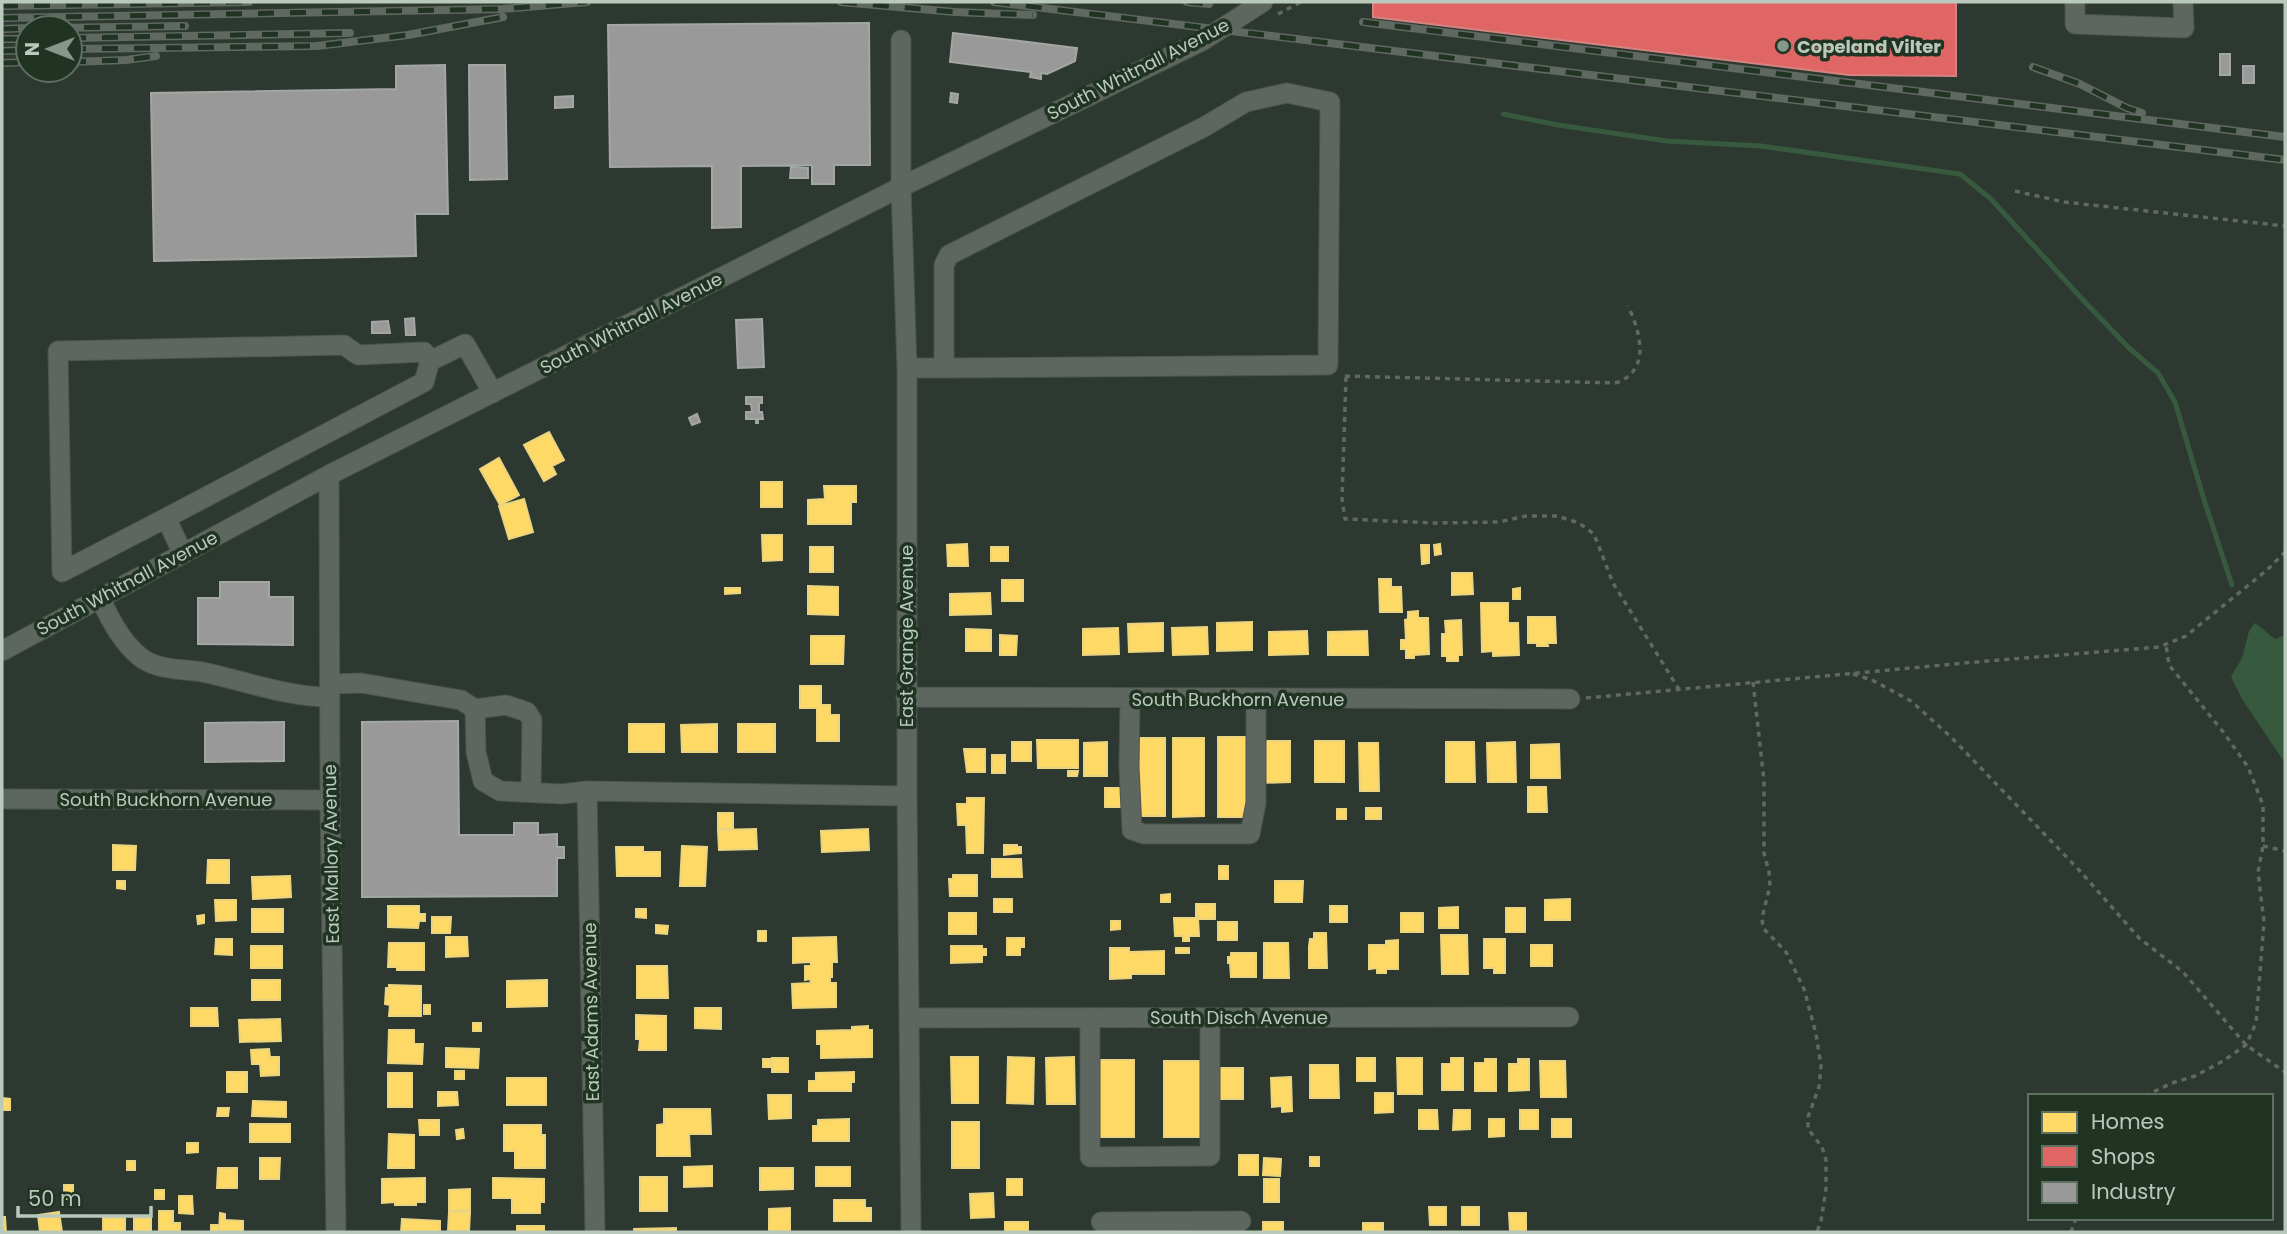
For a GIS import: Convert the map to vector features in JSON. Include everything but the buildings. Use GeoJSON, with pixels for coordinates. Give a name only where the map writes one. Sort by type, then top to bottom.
{"type":"FeatureCollection","features":[{"type":"Feature","properties":{"kind":"street","name":"South Whitnall Avenue"},"geometry":{"type":"LineString","coordinates":[[2,650],[329,475],[901,187],[1202,41],[1263,2]]}},
{"type":"Feature","properties":{"kind":"street"},"geometry":{"type":"LineString","coordinates":[[2075,2],[2075,24],[2184,28],[2183,2]]}},
{"type":"Feature","properties":{"kind":"street","name":"East Grange Avenue"},"geometry":{"type":"LineString","coordinates":[[901,40],[901,187],[906,368],[906,796],[911,1232]]}},
{"type":"Feature","properties":{"kind":"street"},"geometry":{"type":"LineString","coordinates":[[906,368],[944,368],[1328,365],[1330,102],[1287,93],[1246,102],[1204,127],[949,255],[944,265],[944,368]]}},
{"type":"Feature","properties":{"kind":"street"},"geometry":{"type":"LineString","coordinates":[[430,361],[424,352],[358,355],[344,345],[58,351],[62,572],[424,382],[430,361],[465,345],[493,393]]}},
{"type":"Feature","properties":{"kind":"street","name":"East Mallory Avenue"},"geometry":{"type":"LineString","coordinates":[[329,475],[336,1232]]}},
{"type":"Feature","properties":{"kind":"street"},"geometry":{"type":"LineString","coordinates":[[166,518],[183,554]]}},
{"type":"Feature","properties":{"kind":"street"},"geometry":{"type":"LineString","coordinates":[[100,598],[114,627],[130,647],[156,666],[204,672],[306,697],[361,683],[461,700],[475,709],[506,705],[527,712],[532,720],[531,792]]}},
{"type":"Feature","properties":{"kind":"street","name":"South Buckhorn Avenue"},"geometry":{"type":"LineString","coordinates":[[906,698],[1570,699]]}},
{"type":"Feature","properties":{"kind":"street"},"geometry":{"type":"LineString","coordinates":[[1130,699],[1132,830],[1144,834],[1250,834],[1256,803],[1256,700]]}},
{"type":"Feature","properties":{"kind":"street"},"geometry":{"type":"LineString","coordinates":[[475,709],[477,752],[483,780],[500,791],[562,794],[587,791],[906,796]]}},
{"type":"Feature","properties":{"kind":"street","name":"East Adams Avenue"},"geometry":{"type":"LineString","coordinates":[[587,791],[595,1232]]}},
{"type":"Feature","properties":{"kind":"street","name":"South Buckhorn Avenue"},"geometry":{"type":"LineString","coordinates":[[2,799],[330,800]]}},
{"type":"Feature","properties":{"kind":"street"},"geometry":{"type":"LineString","coordinates":[[1090,1018],[1090,1157],[1210,1156],[1210,1017]]}},
{"type":"Feature","properties":{"kind":"street","name":"South Disch Avenue"},"geometry":{"type":"LineString","coordinates":[[909,1018],[1569,1017]]}},
{"type":"Feature","properties":{"kind":"street"},"geometry":{"type":"LineString","coordinates":[[1101,1222],[1172,1227],[1241,1221]]}},
{"type":"Feature","properties":{"kind":"path"},"geometry":{"type":"LineString","coordinates":[[2015,191],[2064,202],[2285,226]]}},
{"type":"Feature","properties":{"kind":"path"},"geometry":{"type":"LineString","coordinates":[[1328,365],[1346,377],[1615,383],[1626,380],[1635,371],[1639,360],[1640,340],[1628,306]]}},
{"type":"Feature","properties":{"kind":"path"},"geometry":{"type":"LineString","coordinates":[[1346,377],[1342,499],[1345,519],[1499,522],[1526,516],[1557,516],[1579,523],[1594,534],[1613,583],[1679,691]]}},
{"type":"Feature","properties":{"kind":"path"},"geometry":{"type":"LineString","coordinates":[[1570,699],[2159,647],[2186,636],[2204,623],[2285,552]]}},
{"type":"Feature","properties":{"kind":"path"},"geometry":{"type":"LineString","coordinates":[[2149,1094],[2223,1062],[2246,1045],[2256,1023],[2264,922],[2258,872],[2263,846],[2263,805],[2248,767],[2169,665],[2166,644]]}},
{"type":"Feature","properties":{"kind":"path"},"geometry":{"type":"LineString","coordinates":[[1848,673],[1872,680],[1910,701],[1951,737],[2070,861],[2139,938],[2183,972],[2246,1045],[2285,1072]]}},
{"type":"Feature","properties":{"kind":"path"},"geometry":{"type":"LineString","coordinates":[[1754,682],[1764,780],[1763,853],[1770,886],[1762,918],[1763,928],[1786,952],[1804,989],[1821,1066],[1819,1087],[1808,1117],[1808,1129],[1822,1147],[1826,1160],[1826,1189],[1817,1232]]}},
{"type":"Feature","properties":{"kind":"path"},"geometry":{"type":"LineString","coordinates":[[2263,846],[2285,851]]}},
{"type":"Feature","properties":{"kind":"shaded area"},"geometry":{"type":"Polygon","coordinates":[[[2255,623],[2275,639],[2285,635],[2285,763],[2242,699],[2231,677],[2242,658],[2249,631],[2255,623]]]}},
{"type":"Feature","properties":{"kind":"waterway"},"geometry":{"type":"LineString","coordinates":[[1503,114],[1667,141],[1761,146],[1960,174],[1991,199],[2129,348],[2158,373],[2175,402],[2232,585]]}},
{"type":"Feature","properties":{"kind":"railway"},"geometry":{"type":"LineString","coordinates":[[2,6],[249,2]]}},
{"type":"Feature","properties":{"kind":"railway"},"geometry":{"type":"LineString","coordinates":[[2,18],[502,9],[587,2]]}},
{"type":"Feature","properties":{"kind":"railway"},"geometry":{"type":"LineString","coordinates":[[841,2],[955,12],[1033,15]]}},
{"type":"Feature","properties":{"kind":"railway"},"geometry":{"type":"LineString","coordinates":[[994,2],[2285,160]]}},
{"type":"Feature","properties":{"kind":"railway"},"geometry":{"type":"LineString","coordinates":[[1187,2],[1209,4]]}},
{"type":"Feature","properties":{"kind":"railway"},"geometry":{"type":"LineString","coordinates":[[84,49],[317,46],[408,35],[503,17]]}},
{"type":"Feature","properties":{"kind":"railway"},"geometry":{"type":"LineString","coordinates":[[1363,22],[2285,137]]}},
{"type":"Feature","properties":{"kind":"railway"},"geometry":{"type":"LineString","coordinates":[[84,28],[185,26]]}},
{"type":"Feature","properties":{"kind":"railway"},"geometry":{"type":"LineString","coordinates":[[2,29],[14,29]]}},
{"type":"Feature","properties":{"kind":"railway"},"geometry":{"type":"LineString","coordinates":[[84,38],[350,33]]}},
{"type":"Feature","properties":{"kind":"railway"},"geometry":{"type":"LineString","coordinates":[[2,39],[14,39]]}},
{"type":"Feature","properties":{"kind":"railway"},"geometry":{"type":"LineString","coordinates":[[2,51],[14,51]]}},
{"type":"Feature","properties":{"kind":"railway"},"geometry":{"type":"LineString","coordinates":[[84,62],[156,56]]}},
{"type":"Feature","properties":{"kind":"railway"},"geometry":{"type":"LineString","coordinates":[[2,63],[14,63]]}},
{"type":"Feature","properties":{"kind":"railway"},"geometry":{"type":"LineString","coordinates":[[2033,67],[2080,84],[2142,113]]}},
{"type":"Feature","properties":{"kind":"place","name":"Copeland Vilter"},"geometry":{"type":"Point","coordinates":[1783,46]}}]}
